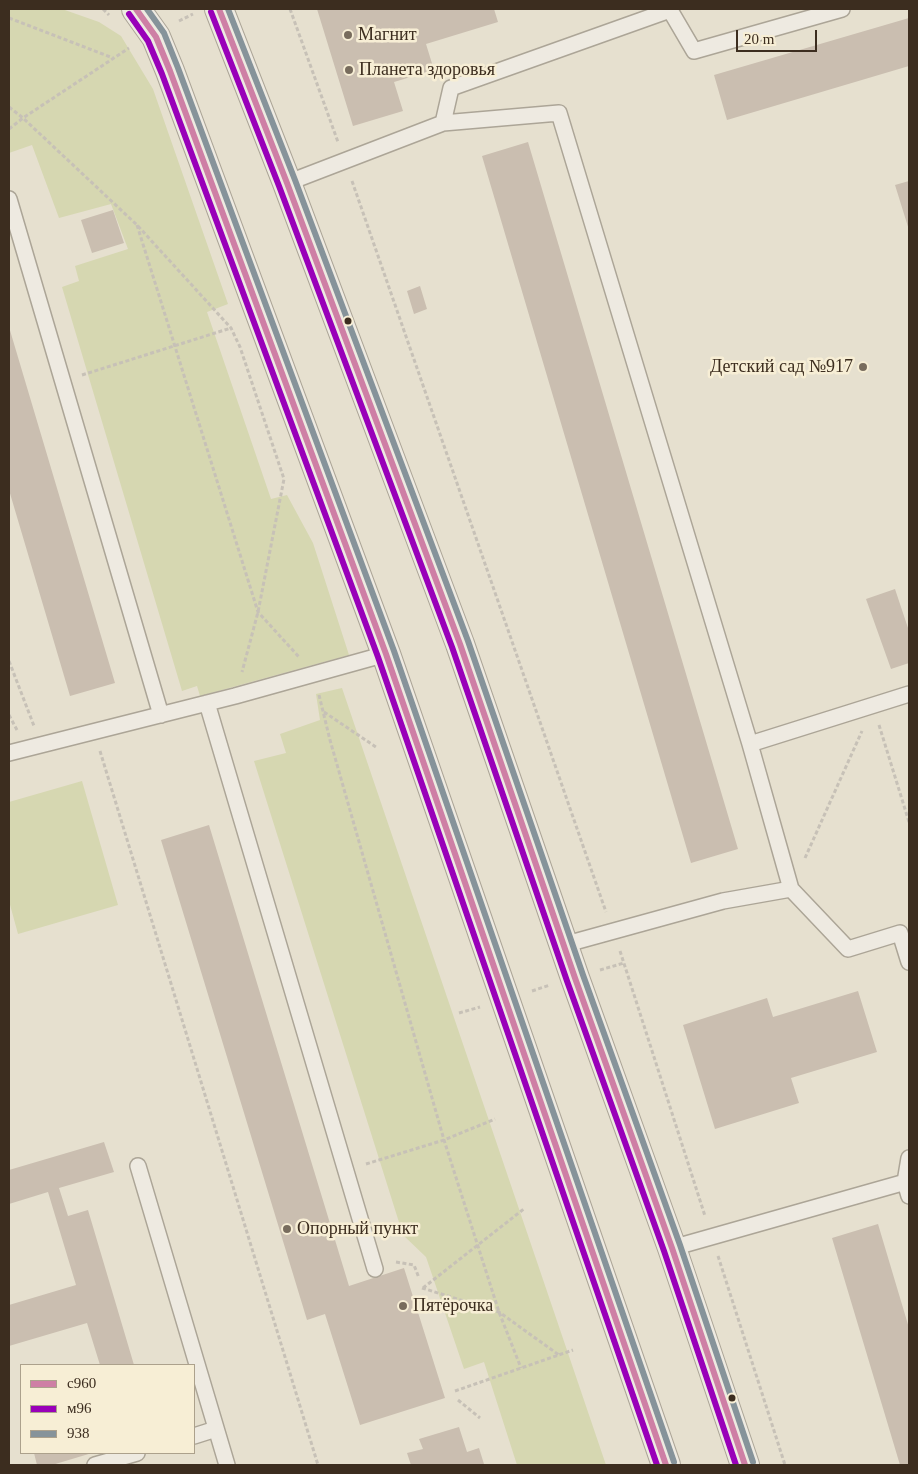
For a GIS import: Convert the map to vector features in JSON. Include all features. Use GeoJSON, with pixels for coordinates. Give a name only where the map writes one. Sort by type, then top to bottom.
{"type":"FeatureCollection","features":[{"type":"Feature","properties":{"kind":"street"},"geometry":{"type":"LineString","coordinates":[[136,9],[156,37],[170,72],[386,654],[666,1465]]}},
{"type":"Feature","properties":{"kind":"street"},"geometry":{"type":"LineString","coordinates":[[219,9],[287,183],[460,644],[563,944],[672,1248],[745,1465]]}},
{"type":"Feature","properties":{"kind":"lane"},"geometry":{"type":"LineString","coordinates":[[443,123],[451,88],[670,9],[694,51],[842,9]]}},
{"type":"Feature","properties":{"kind":"lane"},"geometry":{"type":"LineString","coordinates":[[287,183],[443,123],[559,113],[750,744],[791,889],[848,948],[900,933],[909,962]]}},
{"type":"Feature","properties":{"kind":"lane"},"geometry":{"type":"LineString","coordinates":[[9,199],[161,715]]}},
{"type":"Feature","properties":{"kind":"lane"},"geometry":{"type":"LineString","coordinates":[[9,753],[207,704],[386,654]]}},
{"type":"Feature","properties":{"kind":"lane"},"geometry":{"type":"LineString","coordinates":[[750,744],[909,694]]}},
{"type":"Feature","properties":{"kind":"lane"},"geometry":{"type":"LineString","coordinates":[[207,704],[375,1269]]}},
{"type":"Feature","properties":{"kind":"lane"},"geometry":{"type":"LineString","coordinates":[[563,944],[614,932],[723,900],[791,889]]}},
{"type":"Feature","properties":{"kind":"lane"},"geometry":{"type":"LineString","coordinates":[[672,1248],[908,1186],[909,1158]]}},
{"type":"Feature","properties":{"kind":"lane"},"geometry":{"type":"LineString","coordinates":[[138,1166],[227,1465]]}},
{"type":"Feature","properties":{"kind":"lane"},"geometry":{"type":"LineString","coordinates":[[195,1436],[216,1429]]}},
{"type":"Feature","properties":{"kind":"lane"},"geometry":{"type":"LineString","coordinates":[[95,1465],[134,1454]]}},
{"type":"Feature","properties":{"kind":"path"},"geometry":{"type":"LineString","coordinates":[[290,9],[345,161],[614,932],[785,1465]]}},
{"type":"Feature","properties":{"kind":"path"},"geometry":{"type":"LineString","coordinates":[[9,18],[113,58]]}},
{"type":"Feature","properties":{"kind":"path"},"geometry":{"type":"LineString","coordinates":[[9,129],[137,43]]}},
{"type":"Feature","properties":{"kind":"path"},"geometry":{"type":"LineString","coordinates":[[9,107],[137,225],[231,328],[240,347],[284,479],[258,612],[235,696]]}},
{"type":"Feature","properties":{"kind":"path"},"geometry":{"type":"LineString","coordinates":[[137,225],[258,612],[314,674],[323,712],[444,1140],[498,1312],[521,1368]]}},
{"type":"Feature","properties":{"kind":"path"},"geometry":{"type":"LineString","coordinates":[[80,376],[231,328]]}},
{"type":"Feature","properties":{"kind":"path"},"geometry":{"type":"LineString","coordinates":[[9,661],[41,745]]}},
{"type":"Feature","properties":{"kind":"path"},"geometry":{"type":"LineString","coordinates":[[873,705],[909,822]]}},
{"type":"Feature","properties":{"kind":"path"},"geometry":{"type":"LineString","coordinates":[[791,889],[873,705]]}},
{"type":"Feature","properties":{"kind":"path"},"geometry":{"type":"LineString","coordinates":[[323,712],[376,747]]}},
{"type":"Feature","properties":{"kind":"path"},"geometry":{"type":"LineString","coordinates":[[94,732],[318,1465]]}},
{"type":"Feature","properties":{"kind":"path"},"geometry":{"type":"LineString","coordinates":[[598,971],[624,963]]}},
{"type":"Feature","properties":{"kind":"path"},"geometry":{"type":"LineString","coordinates":[[527,992],[552,985]]}},
{"type":"Feature","properties":{"kind":"path"},"geometry":{"type":"LineString","coordinates":[[459,1013],[482,1006]]}},
{"type":"Feature","properties":{"kind":"path"},"geometry":{"type":"LineString","coordinates":[[347,1171],[444,1140],[495,1119]]}},
{"type":"Feature","properties":{"kind":"path"},"geometry":{"type":"LineString","coordinates":[[525,1208],[422,1288],[498,1312],[559,1355]]}},
{"type":"Feature","properties":{"kind":"path"},"geometry":{"type":"LineString","coordinates":[[414,1266],[418,1278]]}},
{"type":"Feature","properties":{"kind":"path"},"geometry":{"type":"LineString","coordinates":[[455,1391],[573,1350]]}},
{"type":"Feature","properties":{"kind":"path"},"geometry":{"type":"LineString","coordinates":[[458,1400],[480,1418]]}},
{"type":"Feature","properties":{"kind":"green space"},"geometry":{"type":"Polygon","coordinates":[[[9,9],[62,9],[99,22],[121,36],[153,89],[228,304],[207,312],[271,499],[287,495],[313,543],[349,655],[200,696],[197,686],[182,691],[62,287],[79,281],[75,266],[128,249],[111,204],[59,218],[32,145],[9,153],[9,9]]]}},
{"type":"Feature","properties":{"kind":"green space"},"geometry":{"type":"Polygon","coordinates":[[[342,688],[606,1465],[517,1465],[484,1362],[464,1369],[426,1257],[403,1235],[254,761],[286,753],[280,734],[320,720],[316,694],[342,688]]]}},
{"type":"Feature","properties":{"kind":"green space"},"geometry":{"type":"Polygon","coordinates":[[[82,781],[118,905],[18,934],[9,901],[9,802],[82,781]]]}},
{"type":"Feature","properties":{"kind":"building"},"geometry":{"type":"Polygon","coordinates":[[[317,9],[494,9],[498,22],[426,44],[434,70],[394,82],[403,111],[353,126],[317,9]]]}},
{"type":"Feature","properties":{"kind":"building"},"geometry":{"type":"Polygon","coordinates":[[[909,18],[909,66],[727,120],[714,75],[909,18]]]}},
{"type":"Feature","properties":{"kind":"building"},"geometry":{"type":"Polygon","coordinates":[[[528,142],[738,849],[691,863],[482,156],[528,142]]]}},
{"type":"Feature","properties":{"kind":"building"},"geometry":{"type":"Polygon","coordinates":[[[909,181],[909,230],[895,185],[909,181]]]}},
{"type":"Feature","properties":{"kind":"building"},"geometry":{"type":"Polygon","coordinates":[[[113,210],[124,243],[92,253],[81,220],[113,210]]]}},
{"type":"Feature","properties":{"kind":"building"},"geometry":{"type":"Polygon","coordinates":[[[420,286],[427,309],[414,314],[407,291],[420,286]]]}},
{"type":"Feature","properties":{"kind":"building"},"geometry":{"type":"Polygon","coordinates":[[[9,327],[115,683],[70,696],[9,490],[9,327]]]}},
{"type":"Feature","properties":{"kind":"building"},"geometry":{"type":"Polygon","coordinates":[[[895,589],[909,631],[909,663],[891,669],[866,599],[895,589]]]}},
{"type":"Feature","properties":{"kind":"building"},"geometry":{"type":"Polygon","coordinates":[[[209,825],[349,1286],[404,1268],[445,1398],[360,1425],[325,1314],[307,1320],[161,840],[209,825]]]}},
{"type":"Feature","properties":{"kind":"building"},"geometry":{"type":"Polygon","coordinates":[[[858,991],[877,1052],[791,1078],[799,1103],[715,1129],[683,1025],[767,998],[773,1017],[858,991]]]}},
{"type":"Feature","properties":{"kind":"building"},"geometry":{"type":"Polygon","coordinates":[[[104,1142],[114,1172],[59,1188],[68,1216],[88,1210],[134,1364],[100,1364],[87,1323],[9,1346],[9,1305],[76,1285],[48,1192],[9,1204],[9,1170],[104,1142]]]}},
{"type":"Feature","properties":{"kind":"building"},"geometry":{"type":"Polygon","coordinates":[[[878,1224],[909,1328],[909,1465],[900,1465],[832,1238],[878,1224]]]}},
{"type":"Feature","properties":{"kind":"building"},"geometry":{"type":"Polygon","coordinates":[[[459,1427],[467,1452],[479,1448],[484,1464],[411,1465],[407,1453],[423,1449],[419,1439],[459,1427]]]}},
{"type":"Feature","properties":{"kind":"building"},"geometry":{"type":"Polygon","coordinates":[[[34,1454],[89,1454],[52,1465],[37,1465],[34,1454]]]}},
{"type":"Feature","properties":{"kind":"transit line","name":"с960"},"geometry":{"type":"LineString","coordinates":[[136,9],[156,37],[170,71],[386,654],[666,1465]]}},
{"type":"Feature","properties":{"kind":"transit line","name":"938"},"geometry":{"type":"LineString","coordinates":[[147,9],[164,33],[178,68],[394,651],[674,1462]]}},
{"type":"Feature","properties":{"kind":"transit line","name":"с960"},"geometry":{"type":"LineString","coordinates":[[219,9],[287,183],[460,644],[575,978],[672,1248],[745,1465]]}},
{"type":"Feature","properties":{"kind":"transit line","name":"938"},"geometry":{"type":"LineString","coordinates":[[228,9],[295,180],[468,641],[583,975],[680,1245],[753,1462]]}},
{"type":"Feature","properties":{"kind":"transit line","name":"м96"},"geometry":{"type":"LineString","coordinates":[[211,12],[279,186],[452,647],[567,981],[664,1251],[736,1465]]}},
{"type":"Feature","properties":{"kind":"transit line","name":"м96"},"geometry":{"type":"LineString","coordinates":[[129,14],[148,41],[162,74],[378,657],[657,1465]]}},
{"type":"Feature","properties":{"kind":"place","name":"Магнит"},"geometry":{"type":"Point","coordinates":[348,35]}},
{"type":"Feature","properties":{"kind":"place","name":"Планета здоровья"},"geometry":{"type":"Point","coordinates":[349,70]}},
{"type":"Feature","properties":{"kind":"place","name":"Детский сад №917"},"geometry":{"type":"Point","coordinates":[863,367]}},
{"type":"Feature","properties":{"kind":"place","name":"Опорный пункт"},"geometry":{"type":"Point","coordinates":[287,1229]}},
{"type":"Feature","properties":{"kind":"place","name":"Пятёрочка"},"geometry":{"type":"Point","coordinates":[403,1306]}}]}
